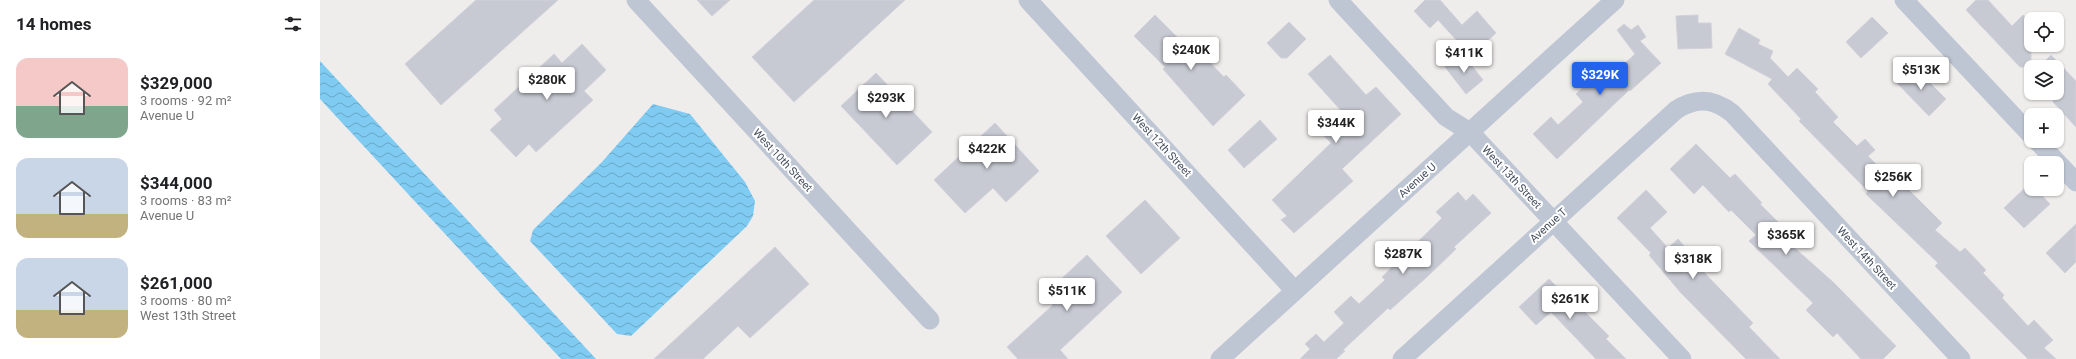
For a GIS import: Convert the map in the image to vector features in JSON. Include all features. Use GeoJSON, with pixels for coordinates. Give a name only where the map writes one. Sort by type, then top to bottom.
{"type":"FeatureCollection","features":[{"type":"Feature","properties":{"kind":"street","name":"West 10th Street"},"geometry":{"type":"LineString","coordinates":[[636,0],[930,320]]}},
{"type":"Feature","properties":{"kind":"street","name":"West 12th Street"},"geometry":{"type":"LineString","coordinates":[[1028,0],[1295,291]]}},
{"type":"Feature","properties":{"kind":"street","name":"West 13th Street"},"geometry":{"type":"LineString","coordinates":[[1338,0],[1446,117],[1470,132],[1682,359]]}},
{"type":"Feature","properties":{"kind":"street","name":"Avenue U"},"geometry":{"type":"LineString","coordinates":[[1220,359],[1615,0]]}},
{"type":"Feature","properties":{"kind":"street"},"geometry":{"type":"LineString","coordinates":[[1904,0],[2024,128]]}},
{"type":"Feature","properties":{"kind":"street","name":"Avenue T"},"geometry":{"type":"LineString","coordinates":[[1402,359],[1676,110],[1687,103],[1699,100]]}},
{"type":"Feature","properties":{"kind":"street","name":"West 14th Street"},"geometry":{"type":"LineString","coordinates":[[1699,100],[1722,105],[1732,113],[1961,359]]}},
{"type":"Feature","properties":{"kind":"street"},"geometry":{"type":"LineString","coordinates":[[2044,148],[2076,182]]}},
{"type":"Feature","properties":{"kind":"water"},"geometry":{"type":"Polygon","coordinates":[[[320,61],[596,359],[561,359],[320,99],[320,61]]]}},
{"type":"Feature","properties":{"kind":"water"},"geometry":{"type":"Polygon","coordinates":[[[653,104],[690,114],[745,182],[755,201],[753,216],[747,226],[631,336],[617,334],[530,241],[533,230],[602,162],[653,104]]]}},
{"type":"Feature","properties":{"kind":"building"},"geometry":{"type":"Polygon","coordinates":[[[476,0],[558,0],[441,105],[405,64],[476,0]]]}},
{"type":"Feature","properties":{"kind":"building"},"geometry":{"type":"Polygon","coordinates":[[[697,0],[730,0],[712,16],[697,0]]]}},
{"type":"Feature","properties":{"kind":"building"},"geometry":{"type":"Polygon","coordinates":[[[814,0],[905,0],[794,102],[752,57],[814,0]]]}},
{"type":"Feature","properties":{"kind":"building"},"geometry":{"type":"Polygon","coordinates":[[[1425,0],[1440,0],[1462,25],[1477,11],[1496,33],[1471,56],[1438,20],[1430,28],[1414,11],[1425,0]]]}},
{"type":"Feature","properties":{"kind":"building"},"geometry":{"type":"Polygon","coordinates":[[[1976,0],[1988,0],[2012,26],[2023,15],[2024,52],[2031,52],[2031,60],[2024,60],[2024,67],[2020,67],[1966,10],[1976,0]]]}},
{"type":"Feature","properties":{"kind":"building"},"geometry":{"type":"Polygon","coordinates":[[[1155,15],[1187,47],[1191,43],[1224,77],[1226,75],[1245,95],[1213,126],[1163,69],[1165,67],[1134,36],[1155,15]]]}},
{"type":"Feature","properties":{"kind":"building"},"geometry":{"type":"Polygon","coordinates":[[[1698,15],[1698,23],[1711,23],[1712,48],[1678,49],[1676,16],[1698,15]]]}},
{"type":"Feature","properties":{"kind":"building"},"geometry":{"type":"Polygon","coordinates":[[[1872,17],[1888,33],[1861,58],[1846,42],[1872,17]]]}},
{"type":"Feature","properties":{"kind":"building"},"geometry":{"type":"Polygon","coordinates":[[[1289,22],[1306,39],[1287,58],[1281,58],[1267,43],[1289,22]]]}},
{"type":"Feature","properties":{"kind":"building"},"geometry":{"type":"Polygon","coordinates":[[[1624,24],[1631,30],[1638,25],[1646,37],[1640,41],[1661,63],[1630,91],[1629,90],[1557,159],[1533,134],[1551,117],[1558,125],[1583,102],[1576,94],[1596,75],[1604,83],[1635,54],[1617,30],[1624,24]]]}},
{"type":"Feature","properties":{"kind":"building"},"geometry":{"type":"Polygon","coordinates":[[[1739,28],[1760,40],[1758,44],[1773,51],[1770,58],[1788,77],[1797,68],[1818,89],[1815,92],[1838,117],[1833,122],[1857,146],[1865,139],[1875,150],[1868,156],[1894,182],[1897,178],[1942,223],[1935,230],[1960,252],[1965,248],[1986,270],[1983,273],[2004,295],[2002,298],[2028,326],[2034,320],[2053,340],[2044,348],[2056,359],[2028,359],[1935,266],[1938,263],[1866,194],[1868,191],[1799,121],[1801,119],[1768,84],[1772,79],[1725,54],[1739,28]]]}},
{"type":"Feature","properties":{"kind":"building"},"geometry":{"type":"Polygon","coordinates":[[[582,44],[606,70],[584,91],[593,100],[536,152],[529,144],[516,157],[490,130],[502,119],[494,110],[554,54],[562,63],[582,44]]]}},
{"type":"Feature","properties":{"kind":"building"},"geometry":{"type":"Polygon","coordinates":[[[1462,53],[1483,80],[1466,94],[1445,67],[1462,53]]]}},
{"type":"Feature","properties":{"kind":"building"},"geometry":{"type":"Polygon","coordinates":[[[1330,55],[1366,95],[1376,87],[1401,114],[1342,169],[1353,181],[1294,233],[1281,220],[1287,216],[1272,200],[1331,143],[1323,135],[1345,115],[1308,74],[1330,55]]]}},
{"type":"Feature","properties":{"kind":"building"},"geometry":{"type":"Polygon","coordinates":[[[2051,55],[2056,60],[2046,60],[2051,55]]]}},
{"type":"Feature","properties":{"kind":"building"},"geometry":{"type":"Polygon","coordinates":[[[1913,66],[1946,99],[1929,116],[1896,82],[1913,66]]]}},
{"type":"Feature","properties":{"kind":"building"},"geometry":{"type":"Polygon","coordinates":[[[2064,69],[2076,81],[2076,127],[2064,114],[2064,108],[2059,108],[2053,102],[2054,100],[2064,100],[2064,69]]]}},
{"type":"Feature","properties":{"kind":"building"},"geometry":{"type":"Polygon","coordinates":[[[876,73],[932,132],[897,165],[841,106],[876,73]]]}},
{"type":"Feature","properties":{"kind":"building"},"geometry":{"type":"Polygon","coordinates":[[[1260,120],[1277,139],[1244,168],[1228,150],[1260,120]]]}},
{"type":"Feature","properties":{"kind":"building"},"geometry":{"type":"Polygon","coordinates":[[[995,123],[1039,171],[1006,202],[993,188],[965,213],[934,180],[995,123]]]}},
{"type":"Feature","properties":{"kind":"building"},"geometry":{"type":"Polygon","coordinates":[[[1696,144],[1730,178],[1735,174],[1762,203],[1760,204],[1794,238],[1789,243],[1833,282],[1896,346],[1883,359],[1861,359],[1837,333],[1833,337],[1806,310],[1813,303],[1749,241],[1756,235],[1731,210],[1729,212],[1703,185],[1694,194],[1670,169],[1696,144]]]}},
{"type":"Feature","properties":{"kind":"building"},"geometry":{"type":"Polygon","coordinates":[[[2024,189],[2024,196],[2043,196],[2050,204],[2024,228],[2004,208],[2024,189]]]}},
{"type":"Feature","properties":{"kind":"building"},"geometry":{"type":"Polygon","coordinates":[[[1646,190],[1667,212],[1650,228],[1668,248],[1678,239],[1693,256],[1690,258],[1753,323],[1749,327],[1780,359],[1746,359],[1681,293],[1649,255],[1651,253],[1617,218],[1646,190]]]}},
{"type":"Feature","properties":{"kind":"building"},"geometry":{"type":"Polygon","coordinates":[[[1458,192],[1466,201],[1473,194],[1491,213],[1454,247],[1456,249],[1428,276],[1390,310],[1388,308],[1343,350],[1345,351],[1336,359],[1300,359],[1310,349],[1305,344],[1316,334],[1324,342],[1344,323],[1334,312],[1351,296],[1359,304],[1385,280],[1382,277],[1442,218],[1436,212],[1458,192]]]}},
{"type":"Feature","properties":{"kind":"building"},"geometry":{"type":"Polygon","coordinates":[[[1145,200],[1180,238],[1141,274],[1106,236],[1145,200]]]}},
{"type":"Feature","properties":{"kind":"building"},"geometry":{"type":"Polygon","coordinates":[[[2076,224],[2076,262],[2065,273],[2046,253],[2076,224]]]}},
{"type":"Feature","properties":{"kind":"building"},"geometry":{"type":"Polygon","coordinates":[[[775,247],[809,284],[750,338],[738,326],[703,359],[654,359],[775,247]]]}},
{"type":"Feature","properties":{"kind":"building"},"geometry":{"type":"Polygon","coordinates":[[[1087,255],[1122,292],[1060,350],[1068,359],[1018,359],[1007,347],[1053,305],[1044,295],[1087,255]]]}},
{"type":"Feature","properties":{"kind":"building"},"geometry":{"type":"Polygon","coordinates":[[[1549,279],[1580,311],[1582,309],[1609,336],[1606,339],[1626,359],[1596,359],[1551,312],[1536,325],[1519,307],[1549,279]]]}}]}
